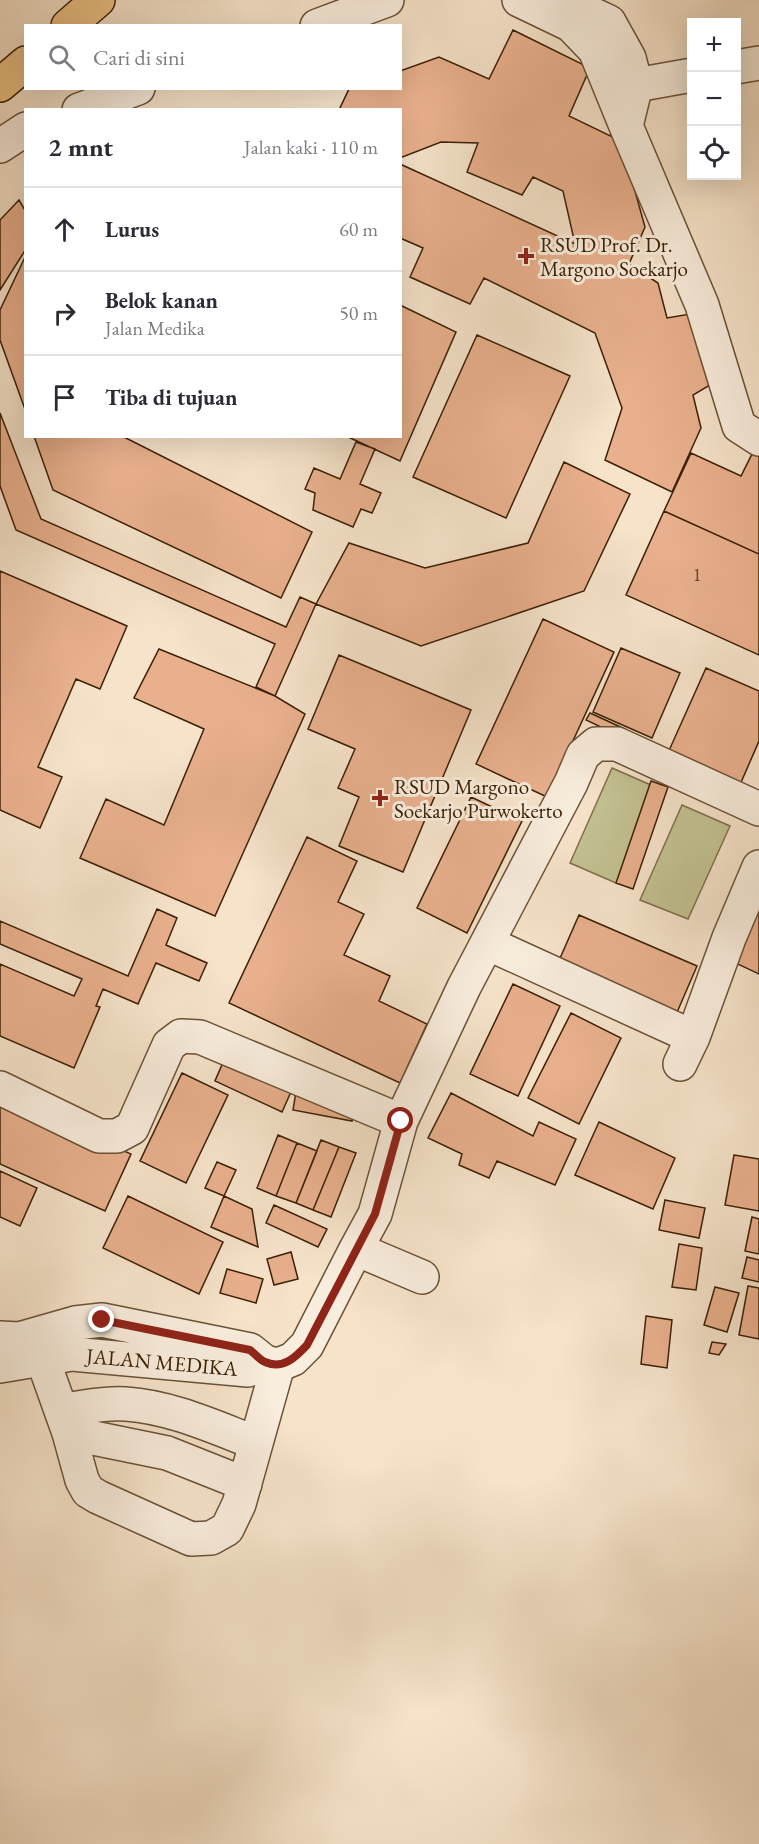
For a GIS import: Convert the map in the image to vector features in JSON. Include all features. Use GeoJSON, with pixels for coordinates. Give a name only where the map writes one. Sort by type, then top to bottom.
{"type":"FeatureCollection","features":[{"type":"Feature","properties":{"kind":"main road"},"geometry":{"type":"LineString","coordinates":[[70,24],[98,0]]}},
{"type":"Feature","properties":{"kind":"main road"},"geometry":{"type":"LineString","coordinates":[[0,85],[24,65]]}},
{"type":"Feature","properties":{"kind":"lane"},"geometry":{"type":"LineString","coordinates":[[322,24],[387,0]]}},
{"type":"Feature","properties":{"kind":"lane"},"geometry":{"type":"LineString","coordinates":[[519,0],[571,25],[595,50],[624,89]]}},
{"type":"Feature","properties":{"kind":"lane"},"geometry":{"type":"LineString","coordinates":[[562,0],[609,22],[629,58],[624,89],[626,126],[702,305],[739,426],[759,439]]}},
{"type":"Feature","properties":{"kind":"lane"},"geometry":{"type":"LineString","coordinates":[[741,66],[759,63]]}},
{"type":"Feature","properties":{"kind":"lane"},"geometry":{"type":"LineString","coordinates":[[624,89],[687,76]]}},
{"type":"Feature","properties":{"kind":"lane"},"geometry":{"type":"LineString","coordinates":[[85,108],[133,90]]}},
{"type":"Feature","properties":{"kind":"lane"},"geometry":{"type":"LineString","coordinates":[[0,146],[24,130]]}},
{"type":"Feature","properties":{"kind":"lane","name":"JALAN MEDIKA"},"geometry":{"type":"LineString","coordinates":[[0,1338],[19,1339],[41,1347],[51,1356],[72,1354],[248,1370],[293,1359],[307,1345],[375,1214],[401,1121],[464,987],[566,793],[583,755],[596,744],[617,744],[759,809]]}},
{"type":"Feature","properties":{"kind":"lane"},"geometry":{"type":"LineString","coordinates":[[487,943],[687,1050],[729,938],[759,867]]}},
{"type":"Feature","properties":{"kind":"lane"},"geometry":{"type":"LineString","coordinates":[[0,1088],[99,1136],[117,1136],[132,1128],[169,1045],[181,1036],[200,1037],[401,1121]]}},
{"type":"Feature","properties":{"kind":"lane"},"geometry":{"type":"LineString","coordinates":[[356,1249],[422,1277]]}},
{"type":"Feature","properties":{"kind":"lane"},"geometry":{"type":"LineString","coordinates":[[41,1347],[82,1480],[88,1491],[191,1539],[211,1538],[227,1529],[239,1504],[256,1443],[272,1363]]}},
{"type":"Feature","properties":{"kind":"lane","name":"JALAN MEDIKA"},"geometry":{"type":"LineString","coordinates":[[0,1366],[41,1347]]}},
{"type":"Feature","properties":{"kind":"lane"},"geometry":{"type":"LineString","coordinates":[[65,1421],[124,1403],[157,1409],[256,1443]]}},
{"type":"Feature","properties":{"kind":"lane"},"geometry":{"type":"LineString","coordinates":[[65,1421],[167,1454],[245,1484]]}},
{"type":"Feature","properties":{"kind":"shaded area"},"geometry":{"type":"Polygon","coordinates":[[[612,768],[660,789],[616,883],[570,863],[612,768]]]}},
{"type":"Feature","properties":{"kind":"shaded area"},"geometry":{"type":"Polygon","coordinates":[[[682,805],[730,826],[688,919],[640,900],[682,805]]]}},
{"type":"Feature","properties":{"kind":"building","name":"RSUD Prof. Dr. Margono Soekarjo"},"geometry":{"type":"Polygon","coordinates":[[[513,30],[590,68],[569,116],[621,141],[645,227],[629,264],[658,283],[667,318],[702,312],[720,379],[693,395],[701,428],[672,492],[605,460],[622,408],[595,333],[484,278],[470,304],[410,277],[423,248],[402,239],[402,165],[575,244],[563,191],[533,177],[522,195],[467,172],[478,143],[441,142],[402,157],[402,108],[340,108],[349,90],[402,90],[402,70],[439,57],[489,79],[513,30]]]}},
{"type":"Feature","properties":{"kind":"building"},"geometry":{"type":"Polygon","coordinates":[[[19,200],[24,209],[24,252],[0,290],[0,220],[19,200]]]}},
{"type":"Feature","properties":{"kind":"building"},"geometry":{"type":"Polygon","coordinates":[[[24,259],[24,406],[0,340],[0,310],[24,259]]]}},
{"type":"Feature","properties":{"kind":"building"},"geometry":{"type":"Polygon","coordinates":[[[402,306],[456,332],[400,461],[350,438],[402,438],[402,306]]]}},
{"type":"Feature","properties":{"kind":"building"},"geometry":{"type":"Polygon","coordinates":[[[477,335],[570,376],[506,518],[413,477],[477,335]]]}},
{"type":"Feature","properties":{"kind":"building"},"geometry":{"type":"Polygon","coordinates":[[[0,413],[41,519],[286,627],[300,597],[316,604],[275,696],[256,687],[275,644],[16,530],[0,486],[0,413]]]}},
{"type":"Feature","properties":{"kind":"building"},"geometry":{"type":"Polygon","coordinates":[[[35,438],[126,438],[312,532],[281,598],[53,490],[35,438]]]}},
{"type":"Feature","properties":{"kind":"building"},"geometry":{"type":"Polygon","coordinates":[[[356,442],[375,449],[360,484],[381,493],[372,513],[361,509],[353,527],[313,510],[315,493],[305,489],[314,468],[340,479],[356,442]]]}},
{"type":"Feature","properties":{"kind":"building"},"geometry":{"type":"Polygon","coordinates":[[[756,446],[759,447],[759,554],[664,511],[691,453],[741,476],[756,446]]]}},
{"type":"Feature","properties":{"kind":"building"},"geometry":{"type":"Polygon","coordinates":[[[564,462],[630,494],[584,591],[421,646],[316,604],[349,543],[425,568],[528,543],[564,462]]]}},
{"type":"Feature","properties":{"kind":"building"},"geometry":{"type":"Polygon","coordinates":[[[664,511],[759,554],[759,655],[626,595],[664,511]]]}},
{"type":"Feature","properties":{"kind":"building"},"geometry":{"type":"Polygon","coordinates":[[[0,571],[127,626],[100,689],[76,679],[38,767],[62,777],[40,828],[0,810],[0,571]]]}},
{"type":"Feature","properties":{"kind":"building"},"geometry":{"type":"Polygon","coordinates":[[[543,619],[614,652],[547,797],[476,764],[543,619]]]}},
{"type":"Feature","properties":{"kind":"building"},"geometry":{"type":"Polygon","coordinates":[[[621,648],[680,673],[652,738],[593,712],[621,648]]]}},
{"type":"Feature","properties":{"kind":"building"},"geometry":{"type":"Polygon","coordinates":[[[159,649],[275,696],[305,714],[215,916],[80,858],[106,799],[164,825],[204,729],[134,698],[159,649]]]}},
{"type":"Feature","properties":{"kind":"building"},"geometry":{"type":"Polygon","coordinates":[[[339,655],[471,710],[403,872],[339,846],[359,797],[338,788],[355,749],[308,729],[339,655]]]}},
{"type":"Feature","properties":{"kind":"building"},"geometry":{"type":"Polygon","coordinates":[[[706,668],[759,691],[759,741],[739,787],[667,755],[706,668]]]}},
{"type":"Feature","properties":{"kind":"building"},"geometry":{"type":"Polygon","coordinates":[[[590,713],[625,729],[622,737],[586,720],[590,713]]]}},
{"type":"Feature","properties":{"kind":"building"},"geometry":{"type":"Polygon","coordinates":[[[651,781],[668,787],[633,889],[616,883],[651,781]]]}},
{"type":"Feature","properties":{"kind":"building"},"geometry":{"type":"Polygon","coordinates":[[[471,797],[522,821],[467,933],[417,908],[471,797]]]}},
{"type":"Feature","properties":{"kind":"building"},"geometry":{"type":"Polygon","coordinates":[[[307,837],[357,861],[338,902],[364,914],[344,955],[390,976],[379,1001],[427,1024],[400,1083],[229,1003],[307,837]]]}},
{"type":"Feature","properties":{"kind":"building"},"geometry":{"type":"Polygon","coordinates":[[[759,882],[759,974],[725,958],[759,882]]]}},
{"type":"Feature","properties":{"kind":"building"},"geometry":{"type":"Polygon","coordinates":[[[157,909],[177,918],[166,945],[207,963],[199,981],[156,963],[138,1004],[103,989],[96,1006],[100,1007],[74,1068],[0,1036],[0,964],[74,996],[82,979],[0,944],[0,921],[128,976],[157,909]]]}},
{"type":"Feature","properties":{"kind":"building"},"geometry":{"type":"Polygon","coordinates":[[[579,915],[697,966],[675,1017],[557,965],[579,915]]]}},
{"type":"Feature","properties":{"kind":"building"},"geometry":{"type":"Polygon","coordinates":[[[513,984],[560,1006],[518,1096],[470,1074],[513,984]]]}},
{"type":"Feature","properties":{"kind":"building"},"geometry":{"type":"Polygon","coordinates":[[[571,1013],[621,1038],[579,1124],[528,1098],[571,1013]]]}},
{"type":"Feature","properties":{"kind":"building"},"geometry":{"type":"Polygon","coordinates":[[[227,1053],[295,1083],[282,1112],[215,1081],[227,1053]]]}},
{"type":"Feature","properties":{"kind":"building"},"geometry":{"type":"Polygon","coordinates":[[[182,1073],[228,1095],[186,1183],[140,1161],[182,1073]]]}},
{"type":"Feature","properties":{"kind":"building"},"geometry":{"type":"Polygon","coordinates":[[[296,1092],[355,1103],[352,1121],[293,1110],[296,1092]]]}},
{"type":"Feature","properties":{"kind":"building"},"geometry":{"type":"Polygon","coordinates":[[[451,1093],[533,1136],[539,1122],[576,1139],[555,1185],[497,1161],[489,1178],[459,1165],[462,1154],[428,1138],[451,1093]]]}},
{"type":"Feature","properties":{"kind":"building"},"geometry":{"type":"Polygon","coordinates":[[[0,1095],[131,1154],[105,1211],[0,1164],[0,1095]]]}},
{"type":"Feature","properties":{"kind":"building"},"geometry":{"type":"Polygon","coordinates":[[[599,1122],[675,1158],[653,1209],[575,1175],[599,1122]]]}},
{"type":"Feature","properties":{"kind":"building"},"geometry":{"type":"Polygon","coordinates":[[[278,1135],[297,1143],[276,1196],[257,1188],[278,1135]]]}},
{"type":"Feature","properties":{"kind":"building"},"geometry":{"type":"Polygon","coordinates":[[[321,1140],[339,1147],[313,1210],[296,1203],[321,1140]]]}},
{"type":"Feature","properties":{"kind":"building"},"geometry":{"type":"Polygon","coordinates":[[[297,1143],[317,1151],[296,1203],[276,1196],[297,1143]]]}},
{"type":"Feature","properties":{"kind":"building"},"geometry":{"type":"Polygon","coordinates":[[[339,1147],[356,1153],[331,1217],[313,1210],[339,1147]]]}},
{"type":"Feature","properties":{"kind":"building"},"geometry":{"type":"Polygon","coordinates":[[[734,1155],[759,1159],[759,1211],[725,1205],[734,1155]]]}},
{"type":"Feature","properties":{"kind":"building"},"geometry":{"type":"Polygon","coordinates":[[[217,1162],[236,1170],[224,1196],[205,1188],[217,1162]]]}},
{"type":"Feature","properties":{"kind":"building"},"geometry":{"type":"Polygon","coordinates":[[[0,1171],[37,1188],[20,1226],[0,1217],[0,1171]]]}},
{"type":"Feature","properties":{"kind":"building"},"geometry":{"type":"Polygon","coordinates":[[[128,1196],[223,1242],[199,1294],[103,1248],[128,1196]]]}},
{"type":"Feature","properties":{"kind":"building"},"geometry":{"type":"Polygon","coordinates":[[[224,1196],[252,1209],[258,1247],[211,1227],[224,1196]]]}},
{"type":"Feature","properties":{"kind":"building"},"geometry":{"type":"Polygon","coordinates":[[[665,1200],[705,1208],[699,1238],[659,1230],[665,1200]]]}},
{"type":"Feature","properties":{"kind":"building"},"geometry":{"type":"Polygon","coordinates":[[[274,1205],[327,1229],[318,1247],[266,1223],[274,1205]]]}},
{"type":"Feature","properties":{"kind":"building"},"geometry":{"type":"Polygon","coordinates":[[[752,1217],[759,1219],[759,1254],[745,1251],[752,1217]]]}},
{"type":"Feature","properties":{"kind":"building"},"geometry":{"type":"Polygon","coordinates":[[[679,1244],[702,1248],[696,1290],[672,1287],[679,1244]]]}},
{"type":"Feature","properties":{"kind":"building"},"geometry":{"type":"Polygon","coordinates":[[[291,1252],[298,1279],[274,1285],[267,1259],[291,1252]]]}},
{"type":"Feature","properties":{"kind":"building"},"geometry":{"type":"Polygon","coordinates":[[[747,1257],[759,1260],[759,1282],[742,1278],[747,1257]]]}},
{"type":"Feature","properties":{"kind":"building"},"geometry":{"type":"Polygon","coordinates":[[[227,1269],[263,1279],[256,1303],[220,1293],[227,1269]]]}},
{"type":"Feature","properties":{"kind":"building"},"geometry":{"type":"Polygon","coordinates":[[[748,1286],[759,1288],[759,1339],[739,1335],[748,1286]]]}},
{"type":"Feature","properties":{"kind":"building"},"geometry":{"type":"Polygon","coordinates":[[[715,1287],[739,1293],[727,1332],[704,1325],[715,1287]]]}},
{"type":"Feature","properties":{"kind":"building"},"geometry":{"type":"Polygon","coordinates":[[[646,1316],[672,1320],[667,1368],[641,1364],[646,1316]]]}},
{"type":"Feature","properties":{"kind":"building"},"geometry":{"type":"Polygon","coordinates":[[[712,1342],[726,1344],[719,1355],[709,1353],[712,1342]]]}},
{"type":"Feature","properties":{"kind":"place","name":"RSUD Prof. Dr. Margono Soekarjo"},"geometry":{"type":"Point","coordinates":[526,256]}},
{"type":"Feature","properties":{"kind":"place","name":"RSUD Margono Soekarjo Purwokerto"},"geometry":{"type":"Point","coordinates":[380,798]}},
{"type":"Feature","properties":{"kind":"route"},"geometry":{"type":"LineString","coordinates":[[102,1320],[250,1350],[265,1362],[278,1365],[293,1359],[307,1345],[375,1214],[401,1121]]}}]}
